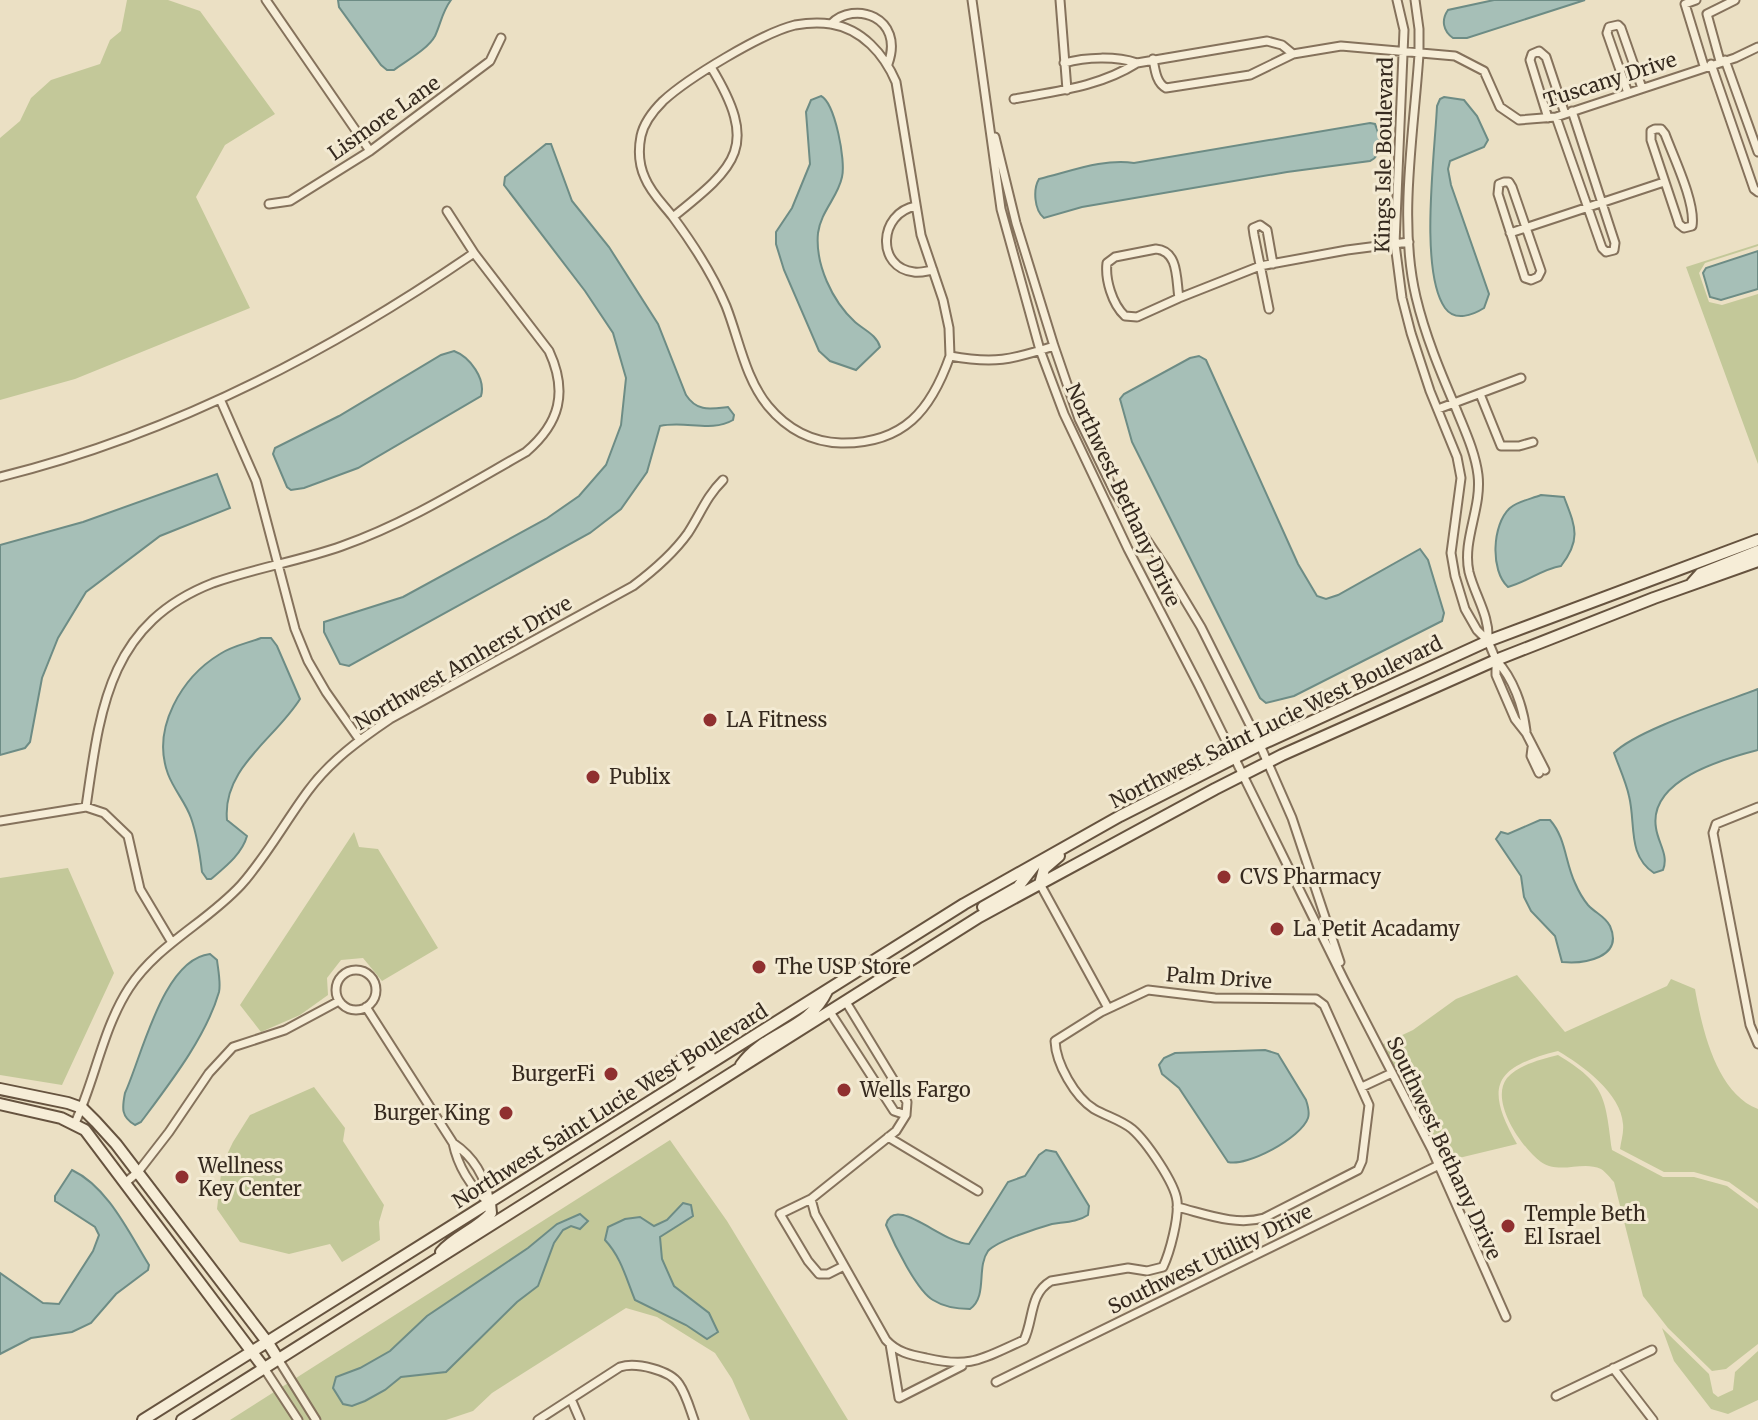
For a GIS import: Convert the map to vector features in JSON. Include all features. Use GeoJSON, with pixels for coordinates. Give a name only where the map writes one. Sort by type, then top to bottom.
{"type":"FeatureCollection","features":[{"type":"Feature","properties":{"kind":"main road","name":"Northwest Saint Lucie West Boulevard"},"geometry":{"type":"LineString","coordinates":[[143,1420],[828,989],[1086,835],[1260,745],[1488,641],[1758,540]]}},
{"type":"Feature","properties":{"kind":"main road"},"geometry":{"type":"LineString","coordinates":[[1691,585],[1700,574],[1758,551]]}},
{"type":"Feature","properties":{"kind":"main road"},"geometry":{"type":"LineString","coordinates":[[182,1420],[945,939],[1040,884],[1268,762],[1496,660],[1758,561]]}},
{"type":"Feature","properties":{"kind":"main road"},"geometry":{"type":"LineString","coordinates":[[1040,884],[1044,869],[1086,835]]}},
{"type":"Feature","properties":{"kind":"main road"},"geometry":{"type":"LineString","coordinates":[[945,939],[964,921],[1018,887],[1030,875],[1035,863]]}},
{"type":"Feature","properties":{"kind":"main road"},"geometry":{"type":"LineString","coordinates":[[830,1012],[838,991],[879,958]]}},
{"type":"Feature","properties":{"kind":"main road"},"geometry":{"type":"LineString","coordinates":[[737,1071],[748,1055],[815,1012],[828,989]]}},
{"type":"Feature","properties":{"kind":"main road"},"geometry":{"type":"LineString","coordinates":[[680,1082],[682,1059],[698,1062],[751,1031],[768,1027]]}},
{"type":"Feature","properties":{"kind":"main road"},"geometry":{"type":"LineString","coordinates":[[0,1089],[82,1108],[138,1172],[278,1359]]}},
{"type":"Feature","properties":{"kind":"main road"},"geometry":{"type":"LineString","coordinates":[[0,1104],[75,1123],[85,1130],[264,1368]]}},
{"type":"Feature","properties":{"kind":"main road"},"geometry":{"type":"LineString","coordinates":[[432,1263],[449,1244],[485,1220],[491,1213],[490,1203]]}},
{"type":"Feature","properties":{"kind":"street"},"geometry":{"type":"LineString","coordinates":[[266,0],[370,151]]}},
{"type":"Feature","properties":{"kind":"street","name":"Northwest Bethany Drive"},"geometry":{"type":"LineString","coordinates":[[972,0],[1001,209],[1040,350],[1064,414],[1102,495],[1234,758]]}},
{"type":"Feature","properties":{"kind":"street"},"geometry":{"type":"LineString","coordinates":[[1060,0],[1067,90]]}},
{"type":"Feature","properties":{"kind":"street","name":"Kings Isle Boulevard"},"geometry":{"type":"LineString","coordinates":[[1397,0],[1404,30],[1395,244],[1402,298],[1411,333],[1457,457],[1461,478],[1451,553],[1455,576],[1465,609],[1477,630],[1488,641]]}},
{"type":"Feature","properties":{"kind":"street","name":"Kings Isle Boulevard"},"geometry":{"type":"LineString","coordinates":[[1415,0],[1419,54],[1409,242],[1416,295],[1435,357],[1474,452],[1478,495],[1467,554],[1469,571],[1489,626],[1488,641]]}},
{"type":"Feature","properties":{"kind":"street"},"geometry":{"type":"LineString","coordinates":[[1696,0],[1685,4],[1755,180],[1757,192]]}},
{"type":"Feature","properties":{"kind":"street"},"geometry":{"type":"LineString","coordinates":[[1735,0],[1707,14],[1758,152]]}},
{"type":"Feature","properties":{"kind":"street"},"geometry":{"type":"LineString","coordinates":[[831,24],[837,14],[861,6],[882,16],[890,28],[893,41],[888,64]]}},
{"type":"Feature","properties":{"kind":"street"},"geometry":{"type":"LineString","coordinates":[[831,24],[849,29],[872,45],[888,64],[899,97],[921,235],[949,328],[950,356],[938,389],[919,415],[901,429],[860,442],[817,440],[800,433],[780,419],[758,393],[720,294],[696,251],[651,190],[639,159],[641,136],[647,120],[664,100],[711,67],[792,26],[831,24]]}},
{"type":"Feature","properties":{"kind":"street"},"geometry":{"type":"LineString","coordinates":[[1628,93],[1607,33],[1609,27],[1618,25],[1621,28],[1642,88]]}},
{"type":"Feature","properties":{"kind":"street","name":"Lismore Lane"},"geometry":{"type":"LineString","coordinates":[[269,204],[290,201],[370,151],[490,61],[501,38]]}},
{"type":"Feature","properties":{"kind":"street"},"geometry":{"type":"LineString","coordinates":[[1014,99],[1090,86],[1137,63],[1153,59],[1267,41],[1282,45],[1293,54],[1250,75],[1166,88],[1156,74],[1153,59]]}},
{"type":"Feature","properties":{"kind":"street","name":"Tuscany Drive"},"geometry":{"type":"LineString","coordinates":[[1293,54],[1341,46],[1455,56],[1484,71],[1500,107],[1519,120],[1552,118],[1758,47]]}},
{"type":"Feature","properties":{"kind":"street"},"geometry":{"type":"LineString","coordinates":[[1539,51],[1546,57],[1603,202],[1615,243],[1614,250],[1606,252],[1602,248],[1552,118],[1530,60],[1532,54],[1539,51]]}},
{"type":"Feature","properties":{"kind":"street"},"geometry":{"type":"LineString","coordinates":[[1064,63],[1094,59],[1126,59],[1137,63]]}},
{"type":"Feature","properties":{"kind":"street"},"geometry":{"type":"LineString","coordinates":[[673,217],[712,185],[727,169],[734,153],[738,129],[735,113],[711,67]]}},
{"type":"Feature","properties":{"kind":"street","name":"Northwest Bethany Drive"},"geometry":{"type":"LineString","coordinates":[[985,94],[1016,223],[1079,419],[1115,493],[1201,627],[1260,745]]}},
{"type":"Feature","properties":{"kind":"street"},"geometry":{"type":"LineString","coordinates":[[1655,129],[1661,129],[1665,134],[1689,202],[1692,226],[1684,228],[1679,224],[1664,182],[1651,140],[1651,131],[1655,129]]}},
{"type":"Feature","properties":{"kind":"street"},"geometry":{"type":"LineString","coordinates":[[1509,182],[1526,229],[1541,271],[1538,277],[1531,280],[1525,278],[1498,194],[1499,184],[1509,182]]}},
{"type":"Feature","properties":{"kind":"street"},"geometry":{"type":"LineString","coordinates":[[1510,233],[1664,182]]}},
{"type":"Feature","properties":{"kind":"street"},"geometry":{"type":"LineString","coordinates":[[916,206],[894,218],[887,229],[887,247],[892,259],[902,268],[914,272],[933,270]]}},
{"type":"Feature","properties":{"kind":"street"},"geometry":{"type":"LineString","coordinates":[[86,807],[102,708],[121,660],[158,616],[187,595],[215,583],[342,546],[412,517],[526,452],[549,428],[557,411],[560,388],[557,368],[549,351],[474,253],[447,211]]}},
{"type":"Feature","properties":{"kind":"street"},"geometry":{"type":"LineString","coordinates":[[1269,309],[1253,228],[1260,225],[1267,230],[1273,264]]}},
{"type":"Feature","properties":{"kind":"street"},"geometry":{"type":"LineString","coordinates":[[1179,298],[1172,256],[1167,251],[1156,249],[1128,254],[1107,263],[1110,286],[1118,309],[1125,316],[1137,317],[1260,266],[1409,242]]}},
{"type":"Feature","properties":{"kind":"street"},"geometry":{"type":"LineString","coordinates":[[0,477],[130,437],[286,368],[407,299],[474,253]]}},
{"type":"Feature","properties":{"kind":"street"},"geometry":{"type":"LineString","coordinates":[[950,356],[984,362],[1011,360],[1054,346]]}},
{"type":"Feature","properties":{"kind":"street"},"geometry":{"type":"LineString","coordinates":[[1438,409],[1521,378]]}},
{"type":"Feature","properties":{"kind":"street"},"geometry":{"type":"LineString","coordinates":[[1480,394],[1501,446],[1533,442]]}},
{"type":"Feature","properties":{"kind":"street"},"geometry":{"type":"LineString","coordinates":[[220,399],[256,481],[295,629],[308,661],[359,739]]}},
{"type":"Feature","properties":{"kind":"street","name":"Northwest Amherst Drive"},"geometry":{"type":"LineString","coordinates":[[75,1123],[127,990],[146,965],[171,941],[211,913],[241,885],[309,789],[328,768],[359,739],[390,719],[633,586],[652,572],[686,535],[707,496],[723,480]]}},
{"type":"Feature","properties":{"kind":"street"},"geometry":{"type":"LineString","coordinates":[[1488,641],[1496,660],[1507,672],[1524,716],[1531,756],[1542,772]]}},
{"type":"Feature","properties":{"kind":"street","name":"Southwest Bethany Drive"},"geometry":{"type":"LineString","coordinates":[[1260,745],[1292,818],[1352,994]]}},
{"type":"Feature","properties":{"kind":"street","name":"Southwest Bethany Drive"},"geometry":{"type":"LineString","coordinates":[[1234,758],[1439,1165],[1506,1317]]}},
{"type":"Feature","properties":{"kind":"street"},"geometry":{"type":"LineString","coordinates":[[0,821],[86,807],[104,813],[128,836],[140,889],[171,941]]}},
{"type":"Feature","properties":{"kind":"street"},"geometry":{"type":"LineString","coordinates":[[1758,807],[1716,824],[1713,833],[1750,1025],[1758,1044]]}},
{"type":"Feature","properties":{"kind":"street"},"geometry":{"type":"LineString","coordinates":[[1040,884],[1108,1008]]}},
{"type":"Feature","properties":{"kind":"street"},"geometry":{"type":"LineString","coordinates":[[360,970],[371,977],[376,989],[366,1007],[348,1008],[339,1001],[335,988],[346,972],[360,970]]}},
{"type":"Feature","properties":{"kind":"street","name":"Palm Drive"},"geometry":{"type":"LineString","coordinates":[[1148,990],[1215,998],[1316,999],[1324,1005],[1369,1105],[1362,1161],[1358,1170],[1264,1218],[1250,1222],[1177,1207],[1175,1191],[1143,1139],[1129,1127],[1092,1108],[1080,1098],[1059,1061],[1055,1041],[1108,1008],[1148,990]]}},
{"type":"Feature","properties":{"kind":"street"},"geometry":{"type":"LineString","coordinates":[[125,1183],[138,1172],[215,1065],[233,1047],[285,1030],[339,1001]]}},
{"type":"Feature","properties":{"kind":"street"},"geometry":{"type":"LineString","coordinates":[[844,1266],[837,1271],[819,1274],[780,1214],[811,1199],[896,1131],[906,1115],[907,1102],[846,1002]]}},
{"type":"Feature","properties":{"kind":"street"},"geometry":{"type":"LineString","coordinates":[[366,1007],[453,1143],[457,1160],[476,1191],[490,1203]]}},
{"type":"Feature","properties":{"kind":"street"},"geometry":{"type":"LineString","coordinates":[[830,1012],[894,1111],[906,1115]]}},
{"type":"Feature","properties":{"kind":"street"},"geometry":{"type":"LineString","coordinates":[[851,1044],[865,1034]]}},
{"type":"Feature","properties":{"kind":"street"},"geometry":{"type":"LineString","coordinates":[[1362,1087],[1392,1073]]}},
{"type":"Feature","properties":{"kind":"street"},"geometry":{"type":"LineString","coordinates":[[880,1089],[894,1080]]}},
{"type":"Feature","properties":{"kind":"street"},"geometry":{"type":"LineString","coordinates":[[888,1137],[978,1191]]}},
{"type":"Feature","properties":{"kind":"street"},"geometry":{"type":"LineString","coordinates":[[453,1143],[465,1151],[487,1184],[490,1203]]}},
{"type":"Feature","properties":{"kind":"street","name":"Southwest Utility Drive"},"geometry":{"type":"LineString","coordinates":[[996,1382],[1439,1165]]}},
{"type":"Feature","properties":{"kind":"street"},"geometry":{"type":"LineString","coordinates":[[811,1199],[815,1214],[890,1344],[899,1398],[968,1363],[1024,1340],[1032,1305],[1041,1287],[1051,1281],[1128,1268],[1147,1271],[1163,1267],[1177,1207]]}},
{"type":"Feature","properties":{"kind":"street"},"geometry":{"type":"LineString","coordinates":[[890,1344],[908,1354],[954,1365],[968,1363]]}},
{"type":"Feature","properties":{"kind":"street"},"geometry":{"type":"LineString","coordinates":[[1556,1396],[1652,1350]]}},
{"type":"Feature","properties":{"kind":"street"},"geometry":{"type":"LineString","coordinates":[[278,1359],[316,1420]]}},
{"type":"Feature","properties":{"kind":"street"},"geometry":{"type":"LineString","coordinates":[[538,1420],[620,1367],[630,1364],[665,1374],[679,1382],[694,1420]]}},
{"type":"Feature","properties":{"kind":"street"},"geometry":{"type":"LineString","coordinates":[[264,1368],[298,1420]]}},
{"type":"Feature","properties":{"kind":"street"},"geometry":{"type":"LineString","coordinates":[[1613,1368],[1653,1420]]}},
{"type":"Feature","properties":{"kind":"street"},"geometry":{"type":"LineString","coordinates":[[571,1399],[580,1420]]}},
{"type":"Feature","properties":{"kind":"green space"},"geometry":{"type":"Polygon","coordinates":[[[127,0],[168,0],[200,11],[275,114],[225,145],[196,197],[250,308],[75,379],[0,400],[0,138],[20,121],[31,98],[51,80],[100,64],[110,40],[121,31],[127,0]]]}},
{"type":"Feature","properties":{"kind":"green space"},"geometry":{"type":"Polygon","coordinates":[[[1758,244],[1705,263],[1699,273],[1709,302],[1722,305],[1758,294],[1758,464],[1686,267],[1758,244]]]}},
{"type":"Feature","properties":{"kind":"green space"},"geometry":{"type":"Polygon","coordinates":[[[354,832],[359,847],[378,849],[438,948],[382,981],[363,958],[341,960],[327,978],[328,995],[300,1015],[261,1032],[240,1005],[354,832]]]}},
{"type":"Feature","properties":{"kind":"green space"},"geometry":{"type":"Polygon","coordinates":[[[68,868],[114,973],[62,1085],[0,1075],[0,878],[68,868]]]}},
{"type":"Feature","properties":{"kind":"green space"},"geometry":{"type":"Polygon","coordinates":[[[1517,975],[1565,1032],[1667,986],[1671,979],[1695,989],[1707,1040],[1721,1074],[1731,1089],[1758,1109],[1758,1203],[1729,1182],[1694,1172],[1664,1172],[1620,1149],[1623,1124],[1615,1101],[1589,1072],[1558,1051],[1520,1064],[1508,1072],[1501,1082],[1500,1107],[1517,1144],[1434,1164],[1379,1046],[1413,1030],[1456,999],[1517,975]]]}},
{"type":"Feature","properties":{"kind":"green space"},"geometry":{"type":"Polygon","coordinates":[[[1558,1055],[1586,1075],[1600,1094],[1612,1150],[1663,1177],[1694,1177],[1727,1186],[1758,1209],[1758,1344],[1726,1369],[1712,1371],[1668,1328],[1643,1296],[1614,1182],[1603,1170],[1594,1167],[1548,1166],[1525,1146],[1510,1123],[1502,1099],[1507,1078],[1524,1066],[1558,1055]]]}},
{"type":"Feature","properties":{"kind":"green space"},"geometry":{"type":"Polygon","coordinates":[[[314,1087],[345,1128],[343,1141],[384,1205],[379,1222],[380,1240],[342,1262],[330,1244],[289,1254],[240,1242],[217,1209],[222,1165],[250,1115],[314,1087]]]}},
{"type":"Feature","properties":{"kind":"green space"},"geometry":{"type":"Polygon","coordinates":[[[670,1140],[727,1221],[848,1420],[750,1420],[732,1379],[715,1353],[657,1317],[626,1308],[492,1393],[473,1411],[446,1420],[230,1420],[670,1140]]]}},
{"type":"Feature","properties":{"kind":"green space"},"geometry":{"type":"Polygon","coordinates":[[[1662,1328],[1709,1374],[1713,1393],[1718,1397],[1733,1390],[1735,1372],[1758,1351],[1758,1400],[1728,1414],[1711,1409],[1674,1361],[1662,1328]]]}},
{"type":"Feature","properties":{"kind":"water"},"geometry":{"type":"Polygon","coordinates":[[[338,0],[451,0],[432,41],[394,70],[387,70],[339,7],[338,0]]]}},
{"type":"Feature","properties":{"kind":"water"},"geometry":{"type":"Polygon","coordinates":[[[1494,0],[1585,0],[1467,38],[1453,38],[1445,29],[1448,10],[1494,0]]]}},
{"type":"Feature","properties":{"kind":"water"},"geometry":{"type":"Polygon","coordinates":[[[821,96],[835,120],[843,169],[840,184],[820,225],[819,257],[839,304],[873,336],[880,347],[856,370],[830,361],[819,351],[776,244],[776,232],[792,208],[810,164],[806,112],[811,100],[821,96]]]}},
{"type":"Feature","properties":{"kind":"water"},"geometry":{"type":"Polygon","coordinates":[[[1444,97],[1464,100],[1477,116],[1488,140],[1484,147],[1450,161],[1448,169],[1489,294],[1484,308],[1464,316],[1454,315],[1445,308],[1437,291],[1432,267],[1430,210],[1437,106],[1444,97]]]}},
{"type":"Feature","properties":{"kind":"water"},"geometry":{"type":"Polygon","coordinates":[[[1375,124],[1380,145],[1370,161],[1082,207],[1044,218],[1036,205],[1039,179],[1086,166],[1111,162],[1134,163],[1375,124]]]}},
{"type":"Feature","properties":{"kind":"water"},"geometry":{"type":"Polygon","coordinates":[[[546,144],[551,144],[572,201],[609,247],[658,324],[686,395],[699,407],[728,407],[734,415],[733,420],[716,426],[660,426],[647,472],[621,509],[590,533],[349,666],[340,664],[324,632],[324,622],[403,597],[546,519],[579,496],[606,465],[621,425],[626,378],[613,333],[504,185],[505,177],[546,144]]]}},
{"type":"Feature","properties":{"kind":"water"},"geometry":{"type":"Polygon","coordinates":[[[1758,251],[1758,289],[1721,300],[1710,297],[1703,273],[1706,268],[1758,251]]]}},
{"type":"Feature","properties":{"kind":"water"},"geometry":{"type":"Polygon","coordinates":[[[454,351],[466,358],[475,369],[481,383],[481,396],[358,468],[304,488],[291,490],[287,487],[273,454],[275,448],[339,416],[441,355],[454,351]]]}},
{"type":"Feature","properties":{"kind":"water"},"geometry":{"type":"Polygon","coordinates":[[[1199,356],[1206,360],[1298,564],[1317,596],[1326,599],[1338,595],[1420,549],[1428,560],[1444,613],[1442,621],[1294,696],[1266,703],[1260,698],[1132,442],[1120,399],[1190,358],[1199,356]]]}},
{"type":"Feature","properties":{"kind":"water"},"geometry":{"type":"Polygon","coordinates":[[[217,474],[230,508],[160,536],[86,592],[58,638],[42,678],[30,742],[25,748],[0,755],[0,545],[83,522],[217,474]]]}},
{"type":"Feature","properties":{"kind":"water"},"geometry":{"type":"Polygon","coordinates":[[[1541,495],[1564,497],[1573,524],[1572,548],[1561,566],[1508,587],[1502,580],[1496,559],[1500,525],[1510,508],[1541,495]]]}},
{"type":"Feature","properties":{"kind":"water"},"geometry":{"type":"Polygon","coordinates":[[[261,638],[271,638],[277,646],[300,699],[241,769],[228,802],[227,820],[247,836],[232,860],[211,879],[207,879],[202,872],[191,818],[168,774],[164,757],[167,722],[182,690],[206,664],[230,649],[261,638]]]}},
{"type":"Feature","properties":{"kind":"water"},"geometry":{"type":"Polygon","coordinates":[[[1758,689],[1758,750],[1691,774],[1664,797],[1657,811],[1656,828],[1665,865],[1663,870],[1654,873],[1645,866],[1636,848],[1629,796],[1614,753],[1661,726],[1758,689]]]}},
{"type":"Feature","properties":{"kind":"water"},"geometry":{"type":"Polygon","coordinates":[[[1540,820],[1550,820],[1555,827],[1579,891],[1588,905],[1610,926],[1612,945],[1600,957],[1581,962],[1562,962],[1555,936],[1531,911],[1524,897],[1521,876],[1496,839],[1501,832],[1508,834],[1540,820]]]}},
{"type":"Feature","properties":{"kind":"water"},"geometry":{"type":"Polygon","coordinates":[[[210,954],[217,960],[220,980],[213,1009],[164,1092],[141,1122],[135,1125],[125,1115],[124,1098],[156,1012],[179,973],[194,960],[210,954]]]}},
{"type":"Feature","properties":{"kind":"water"},"geometry":{"type":"Polygon","coordinates":[[[1265,1050],[1278,1054],[1306,1100],[1308,1118],[1285,1142],[1260,1156],[1228,1162],[1179,1088],[1162,1074],[1159,1065],[1164,1058],[1175,1053],[1265,1050]]]}},
{"type":"Feature","properties":{"kind":"water"},"geometry":{"type":"Polygon","coordinates":[[[1046,1150],[1056,1152],[1089,1206],[1088,1215],[1028,1232],[993,1247],[988,1251],[983,1265],[979,1297],[970,1309],[951,1307],[933,1300],[913,1277],[894,1243],[886,1225],[891,1217],[899,1214],[909,1217],[946,1237],[969,1244],[1008,1182],[1025,1176],[1046,1150]]]}},
{"type":"Feature","properties":{"kind":"water"},"geometry":{"type":"Polygon","coordinates":[[[72,1170],[107,1199],[149,1265],[148,1270],[116,1294],[91,1323],[72,1332],[31,1338],[0,1354],[0,1273],[43,1303],[59,1304],[93,1251],[99,1235],[95,1227],[55,1201],[55,1196],[72,1170]]]}},
{"type":"Feature","properties":{"kind":"water"},"geometry":{"type":"Polygon","coordinates":[[[683,1203],[691,1205],[693,1216],[660,1237],[662,1259],[674,1286],[709,1313],[718,1332],[707,1339],[635,1300],[619,1261],[605,1240],[608,1227],[625,1219],[640,1217],[654,1226],[667,1220],[683,1203]]]}},
{"type":"Feature","properties":{"kind":"water"},"geometry":{"type":"Polygon","coordinates":[[[580,1214],[588,1221],[580,1229],[571,1226],[563,1230],[554,1243],[538,1286],[517,1302],[446,1372],[401,1377],[365,1401],[352,1406],[343,1404],[333,1388],[336,1377],[390,1351],[427,1316],[528,1248],[557,1224],[580,1214]]]}},
{"type":"Feature","properties":{"kind":"place","name":"LA Fitness"},"geometry":{"type":"Point","coordinates":[710,720]}},
{"type":"Feature","properties":{"kind":"place","name":"Publix"},"geometry":{"type":"Point","coordinates":[593,777]}},
{"type":"Feature","properties":{"kind":"place","name":"CVS Pharmacy"},"geometry":{"type":"Point","coordinates":[1224,877]}},
{"type":"Feature","properties":{"kind":"place","name":"La Petit Acadamy"},"geometry":{"type":"Point","coordinates":[1277,929]}},
{"type":"Feature","properties":{"kind":"place","name":"The USP Store"},"geometry":{"type":"Point","coordinates":[759,967]}},
{"type":"Feature","properties":{"kind":"place","name":"BurgerFi"},"geometry":{"type":"Point","coordinates":[611,1074]}},
{"type":"Feature","properties":{"kind":"place","name":"Wells Fargo"},"geometry":{"type":"Point","coordinates":[844,1090]}},
{"type":"Feature","properties":{"kind":"place","name":"Burger King"},"geometry":{"type":"Point","coordinates":[506,1113]}},
{"type":"Feature","properties":{"kind":"place","name":"Wellness Key Center"},"geometry":{"type":"Point","coordinates":[182,1177]}},
{"type":"Feature","properties":{"kind":"place","name":"Temple Beth El Israel"},"geometry":{"type":"Point","coordinates":[1508,1226]}}]}
